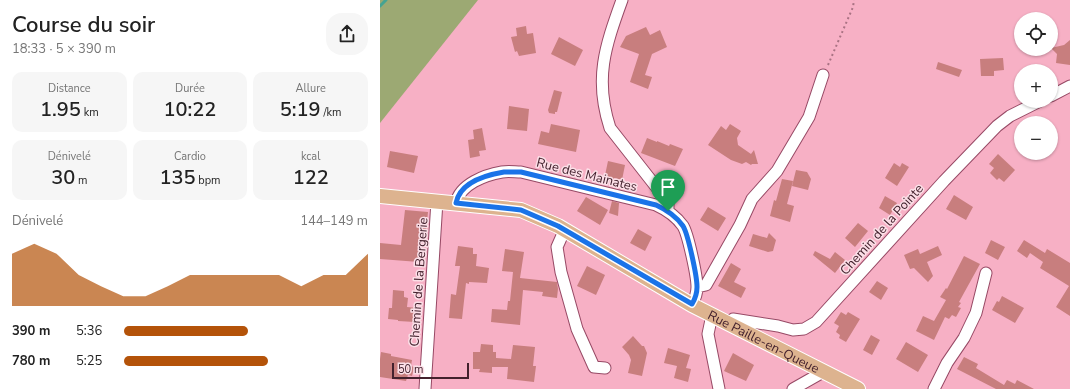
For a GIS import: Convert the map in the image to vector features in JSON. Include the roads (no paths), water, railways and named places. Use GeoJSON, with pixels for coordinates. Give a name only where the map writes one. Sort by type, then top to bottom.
{"type":"FeatureCollection","features":[{"type":"Feature","properties":{"kind":"main road","name":"Rue Paille-en-Queue"},"geometry":{"type":"LineString","coordinates":[[380,196],[521,210],[565,229],[712,315],[858,389]]}},
{"type":"Feature","properties":{"kind":"street"},"geometry":{"type":"LineString","coordinates":[[622,0],[608,39],[603,63],[602,92],[607,117],[610,128],[668,202],[668,211]]}},
{"type":"Feature","properties":{"kind":"street"},"geometry":{"type":"LineString","coordinates":[[697,287],[706,285],[740,225],[752,199],[777,171],[789,151],[809,117],[824,75]]}},
{"type":"Feature","properties":{"kind":"street"},"geometry":{"type":"LineString","coordinates":[[1058,92],[1070,86]]}},
{"type":"Feature","properties":{"kind":"street","name":"Chemin de la Pointe"},"geometry":{"type":"LineString","coordinates":[[728,323],[733,319],[778,326],[793,330],[804,329],[816,322],[944,181],[997,126],[1010,116],[1026,108]]}},
{"type":"Feature","properties":{"kind":"street","name":"Rue des Mainates"},"geometry":{"type":"LineString","coordinates":[[456,203],[457,198],[464,188],[486,175],[504,172],[521,172],[656,205],[668,211],[684,228],[688,239],[697,287],[695,299],[692,304]]}},
{"type":"Feature","properties":{"kind":"street","name":"Chemin de la Bergerie"},"geometry":{"type":"LineString","coordinates":[[426,389],[437,201]]}},
{"type":"Feature","properties":{"kind":"street"},"geometry":{"type":"LineString","coordinates":[[565,229],[557,246],[561,272],[577,329],[594,367],[605,368]]}},
{"type":"Feature","properties":{"kind":"street"},"geometry":{"type":"LineString","coordinates":[[934,389],[947,363],[964,338],[976,313],[986,274]]}},
{"type":"Feature","properties":{"kind":"street"},"geometry":{"type":"LineString","coordinates":[[712,315],[708,334],[719,389]]}},
{"type":"Feature","properties":{"kind":"street"},"geometry":{"type":"LineString","coordinates":[[793,389],[823,372]]}},
{"type":"Feature","properties":{"kind":"waterway"},"geometry":{"type":"LineString","coordinates":[[380,6],[386,0]]}}]}
